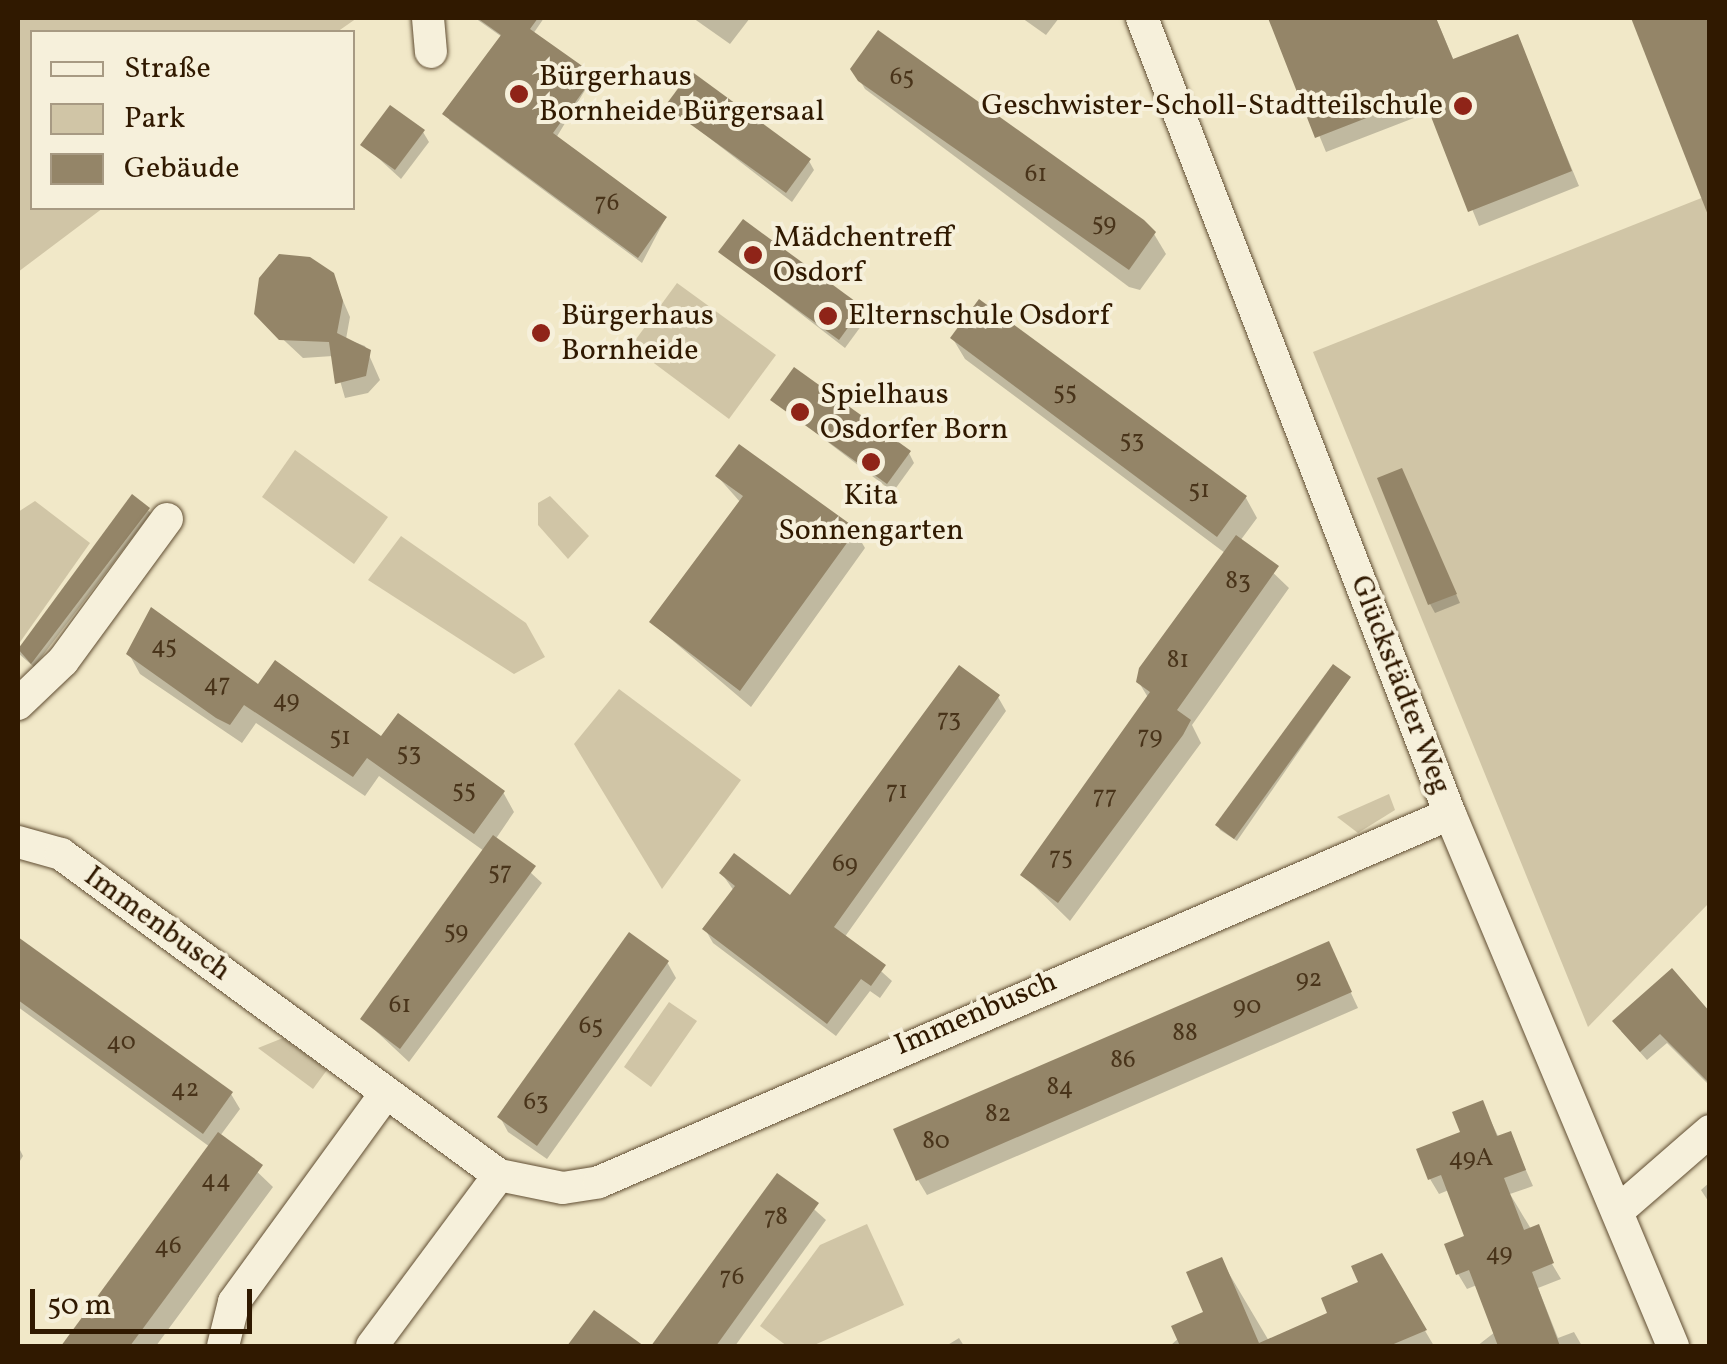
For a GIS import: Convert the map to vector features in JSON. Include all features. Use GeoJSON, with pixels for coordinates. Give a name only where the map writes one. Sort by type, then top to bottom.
{"type":"FeatureCollection","features":[{"type":"Feature","properties":{"kind":"street"},"geometry":{"type":"LineString","coordinates":[[428,18],[431,52]]}},
{"type":"Feature","properties":{"kind":"street","name":"Glückstädter Weg"},"geometry":{"type":"LineString","coordinates":[[1142,18],[1450,814],[1673,1346]]}},
{"type":"Feature","properties":{"kind":"street"},"geometry":{"type":"LineString","coordinates":[[18,704],[63,661],[168,519]]}},
{"type":"Feature","properties":{"kind":"street","name":"Immenbusch"},"geometry":{"type":"LineString","coordinates":[[18,842],[61,854],[499,1175],[563,1188],[600,1182],[1450,814]]}},
{"type":"Feature","properties":{"kind":"street"},"geometry":{"type":"LineString","coordinates":[[223,1346],[234,1302],[386,1094]]}},
{"type":"Feature","properties":{"kind":"street"},"geometry":{"type":"LineString","coordinates":[[1618,1211],[1710,1132]]}},
{"type":"Feature","properties":{"kind":"street"},"geometry":{"type":"LineString","coordinates":[[372,1346],[499,1175]]}},
{"type":"Feature","properties":{"kind":"green space"},"geometry":{"type":"Polygon","coordinates":[[[18,18],[357,18],[340,30],[30,30],[30,210],[100,210],[18,272],[18,18]]]}},
{"type":"Feature","properties":{"kind":"green space"},"geometry":{"type":"Polygon","coordinates":[[[1709,195],[1709,903],[1588,1027],[1313,352],[1709,195]]]}},
{"type":"Feature","properties":{"kind":"green space"},"geometry":{"type":"Polygon","coordinates":[[[677,283],[776,355],[729,419],[631,346],[677,283]]]}},
{"type":"Feature","properties":{"kind":"green space"},"geometry":{"type":"Polygon","coordinates":[[[295,450],[388,517],[354,564],[262,497],[295,450]]]}},
{"type":"Feature","properties":{"kind":"green space"},"geometry":{"type":"Polygon","coordinates":[[[550,496],[589,536],[568,559],[538,525],[538,503],[550,496]]]}},
{"type":"Feature","properties":{"kind":"green space"},"geometry":{"type":"Polygon","coordinates":[[[35,501],[90,543],[18,645],[18,512],[35,501]]]}},
{"type":"Feature","properties":{"kind":"green space"},"geometry":{"type":"Polygon","coordinates":[[[401,536],[526,623],[545,657],[514,674],[368,580],[401,536]]]}},
{"type":"Feature","properties":{"kind":"green space"},"geometry":{"type":"Polygon","coordinates":[[[619,689],[741,780],[662,889],[574,744],[619,689]]]}},
{"type":"Feature","properties":{"kind":"green space"},"geometry":{"type":"Polygon","coordinates":[[[1389,794],[1395,810],[1358,833],[1337,817],[1389,794]]]}},
{"type":"Feature","properties":{"kind":"green space"},"geometry":{"type":"Polygon","coordinates":[[[669,1002],[697,1021],[651,1087],[624,1067],[669,1002]]]}},
{"type":"Feature","properties":{"kind":"green space"},"geometry":{"type":"Polygon","coordinates":[[[283,1038],[327,1070],[313,1089],[258,1048],[283,1038]]]}},
{"type":"Feature","properties":{"kind":"green space"},"geometry":{"type":"Polygon","coordinates":[[[867,1224],[904,1305],[812,1346],[787,1346],[760,1326],[820,1245],[867,1224]]]}},
{"type":"Feature","properties":{"kind":"building","name":"Bürgerhaus Bornheide Bürgersaal"},"geometry":{"type":"Polygon","coordinates":[[[477,18],[538,18],[530,29],[595,75],[553,133],[667,217],[638,258],[442,114],[501,35],[477,18]]]}},
{"type":"Feature","properties":{"kind":"building"},"geometry":{"type":"Polygon","coordinates":[[[1268,18],[1436,18],[1453,59],[1518,34],[1572,171],[1468,212],[1423,96],[1315,138],[1268,18]]]}},
{"type":"Feature","properties":{"kind":"building"},"geometry":{"type":"Polygon","coordinates":[[[1631,18],[1710,18],[1710,215],[1708,215],[1631,18]]]}},
{"type":"Feature","properties":{"kind":"building"},"geometry":{"type":"Polygon","coordinates":[[[878,30],[1144,220],[1156,232],[1129,270],[858,81],[850,69],[878,30]]]}},
{"type":"Feature","properties":{"kind":"building"},"geometry":{"type":"Polygon","coordinates":[[[691,71],[811,159],[786,193],[665,106],[691,71]]]}},
{"type":"Feature","properties":{"kind":"building"},"geometry":{"type":"Polygon","coordinates":[[[390,105],[425,130],[395,170],[360,145],[390,105]]]}},
{"type":"Feature","properties":{"kind":"building"},"geometry":{"type":"Polygon","coordinates":[[[743,219],[863,307],[839,340],[718,252],[743,219]]]}},
{"type":"Feature","properties":{"kind":"building"},"geometry":{"type":"Polygon","coordinates":[[[279,254],[310,257],[334,273],[343,301],[337,333],[371,350],[366,376],[335,384],[329,342],[279,340],[254,314],[259,278],[279,254]]]}},
{"type":"Feature","properties":{"kind":"building"},"geometry":{"type":"Polygon","coordinates":[[[979,299],[1247,496],[1217,537],[950,338],[979,299]]]}},
{"type":"Feature","properties":{"kind":"building"},"geometry":{"type":"Polygon","coordinates":[[[794,367],[911,451],[887,484],[770,400],[794,367]]]}},
{"type":"Feature","properties":{"kind":"building"},"geometry":{"type":"Polygon","coordinates":[[[739,444],[857,529],[740,691],[649,622],[743,496],[715,476],[739,444]]]}},
{"type":"Feature","properties":{"kind":"building"},"geometry":{"type":"Polygon","coordinates":[[[1402,468],[1457,594],[1428,605],[1377,478],[1402,468]]]}},
{"type":"Feature","properties":{"kind":"building"},"geometry":{"type":"Polygon","coordinates":[[[132,494],[150,508],[31,664],[18,649],[132,494]]]}},
{"type":"Feature","properties":{"kind":"building"},"geometry":{"type":"Polygon","coordinates":[[[1236,535],[1279,566],[1177,710],[1191,720],[1183,735],[1058,903],[1020,875],[1150,692],[1136,682],[1139,668],[1236,535]]]}},
{"type":"Feature","properties":{"kind":"building"},"geometry":{"type":"Polygon","coordinates":[[[151,607],[258,684],[275,660],[381,736],[398,713],[505,791],[474,834],[367,758],[353,777],[244,705],[230,725],[216,718],[126,654],[151,607]]]}},
{"type":"Feature","properties":{"kind":"building"},"geometry":{"type":"Polygon","coordinates":[[[1333,664],[1351,677],[1234,839],[1215,825],[1333,664]]]}},
{"type":"Feature","properties":{"kind":"building"},"geometry":{"type":"Polygon","coordinates":[[[959,665],[1000,695],[834,927],[886,965],[871,986],[861,979],[827,1024],[702,929],[735,886],[719,873],[734,853],[790,895],[959,665]]]}},
{"type":"Feature","properties":{"kind":"building"},"geometry":{"type":"Polygon","coordinates":[[[493,835],[536,866],[400,1049],[360,1019],[493,835]]]}},
{"type":"Feature","properties":{"kind":"building"},"geometry":{"type":"Polygon","coordinates":[[[629,932],[669,961],[537,1146],[497,1117],[629,932]]]}},
{"type":"Feature","properties":{"kind":"building"},"geometry":{"type":"Polygon","coordinates":[[[18,937],[233,1092],[203,1134],[18,1000],[18,937]]]}},
{"type":"Feature","properties":{"kind":"building"},"geometry":{"type":"Polygon","coordinates":[[[1329,941],[1352,992],[916,1181],[893,1129],[1329,941]]]}},
{"type":"Feature","properties":{"kind":"building"},"geometry":{"type":"Polygon","coordinates":[[[1672,968],[1710,1012],[1710,1084],[1660,1034],[1640,1052],[1612,1021],[1672,968]]]}},
{"type":"Feature","properties":{"kind":"building"},"geometry":{"type":"Polygon","coordinates":[[[1483,1100],[1497,1136],[1511,1131],[1526,1170],[1504,1178],[1524,1230],[1539,1224],[1554,1263],[1532,1272],[1560,1346],[1498,1346],[1469,1270],[1456,1275],[1444,1244],[1464,1236],[1441,1175],[1428,1180],[1416,1149],[1460,1132],[1452,1112],[1483,1100]]]}},
{"type":"Feature","properties":{"kind":"building"},"geometry":{"type":"Polygon","coordinates":[[[218,1132],[263,1165],[215,1231],[130,1346],[61,1346],[218,1132]]]}},
{"type":"Feature","properties":{"kind":"building"},"geometry":{"type":"Polygon","coordinates":[[[777,1173],[819,1203],[716,1346],[651,1346],[777,1173]]]}},
{"type":"Feature","properties":{"kind":"building"},"geometry":{"type":"Polygon","coordinates":[[[1382,1253],[1427,1330],[1389,1346],[1180,1346],[1171,1326],[1203,1312],[1186,1272],[1222,1257],[1259,1343],[1327,1313],[1321,1298],[1358,1282],[1351,1266],[1382,1253]]]}},
{"type":"Feature","properties":{"kind":"building"},"geometry":{"type":"Polygon","coordinates":[[[594,1310],[644,1346],[567,1346],[594,1310]]]}},
{"type":"Feature","properties":{"kind":"place","name":"Bürgerhaus Bornheide Bürgersaal"},"geometry":{"type":"Point","coordinates":[519,94]}},
{"type":"Feature","properties":{"kind":"place","name":"Geschwister-Scholl-Stadtteilschule"},"geometry":{"type":"Point","coordinates":[1463,106]}},
{"type":"Feature","properties":{"kind":"place","name":"Mädchentreff Osdorf"},"geometry":{"type":"Point","coordinates":[753,255]}},
{"type":"Feature","properties":{"kind":"place","name":"Elternschule Osdorf"},"geometry":{"type":"Point","coordinates":[828,316]}},
{"type":"Feature","properties":{"kind":"place","name":"Bürgerhaus Bornheide"},"geometry":{"type":"Point","coordinates":[541,333]}},
{"type":"Feature","properties":{"kind":"place","name":"Spielhaus Osdorfer Born"},"geometry":{"type":"Point","coordinates":[800,412]}},
{"type":"Feature","properties":{"kind":"place","name":"Kita Sonnengarten"},"geometry":{"type":"Point","coordinates":[871,462]}}]}
